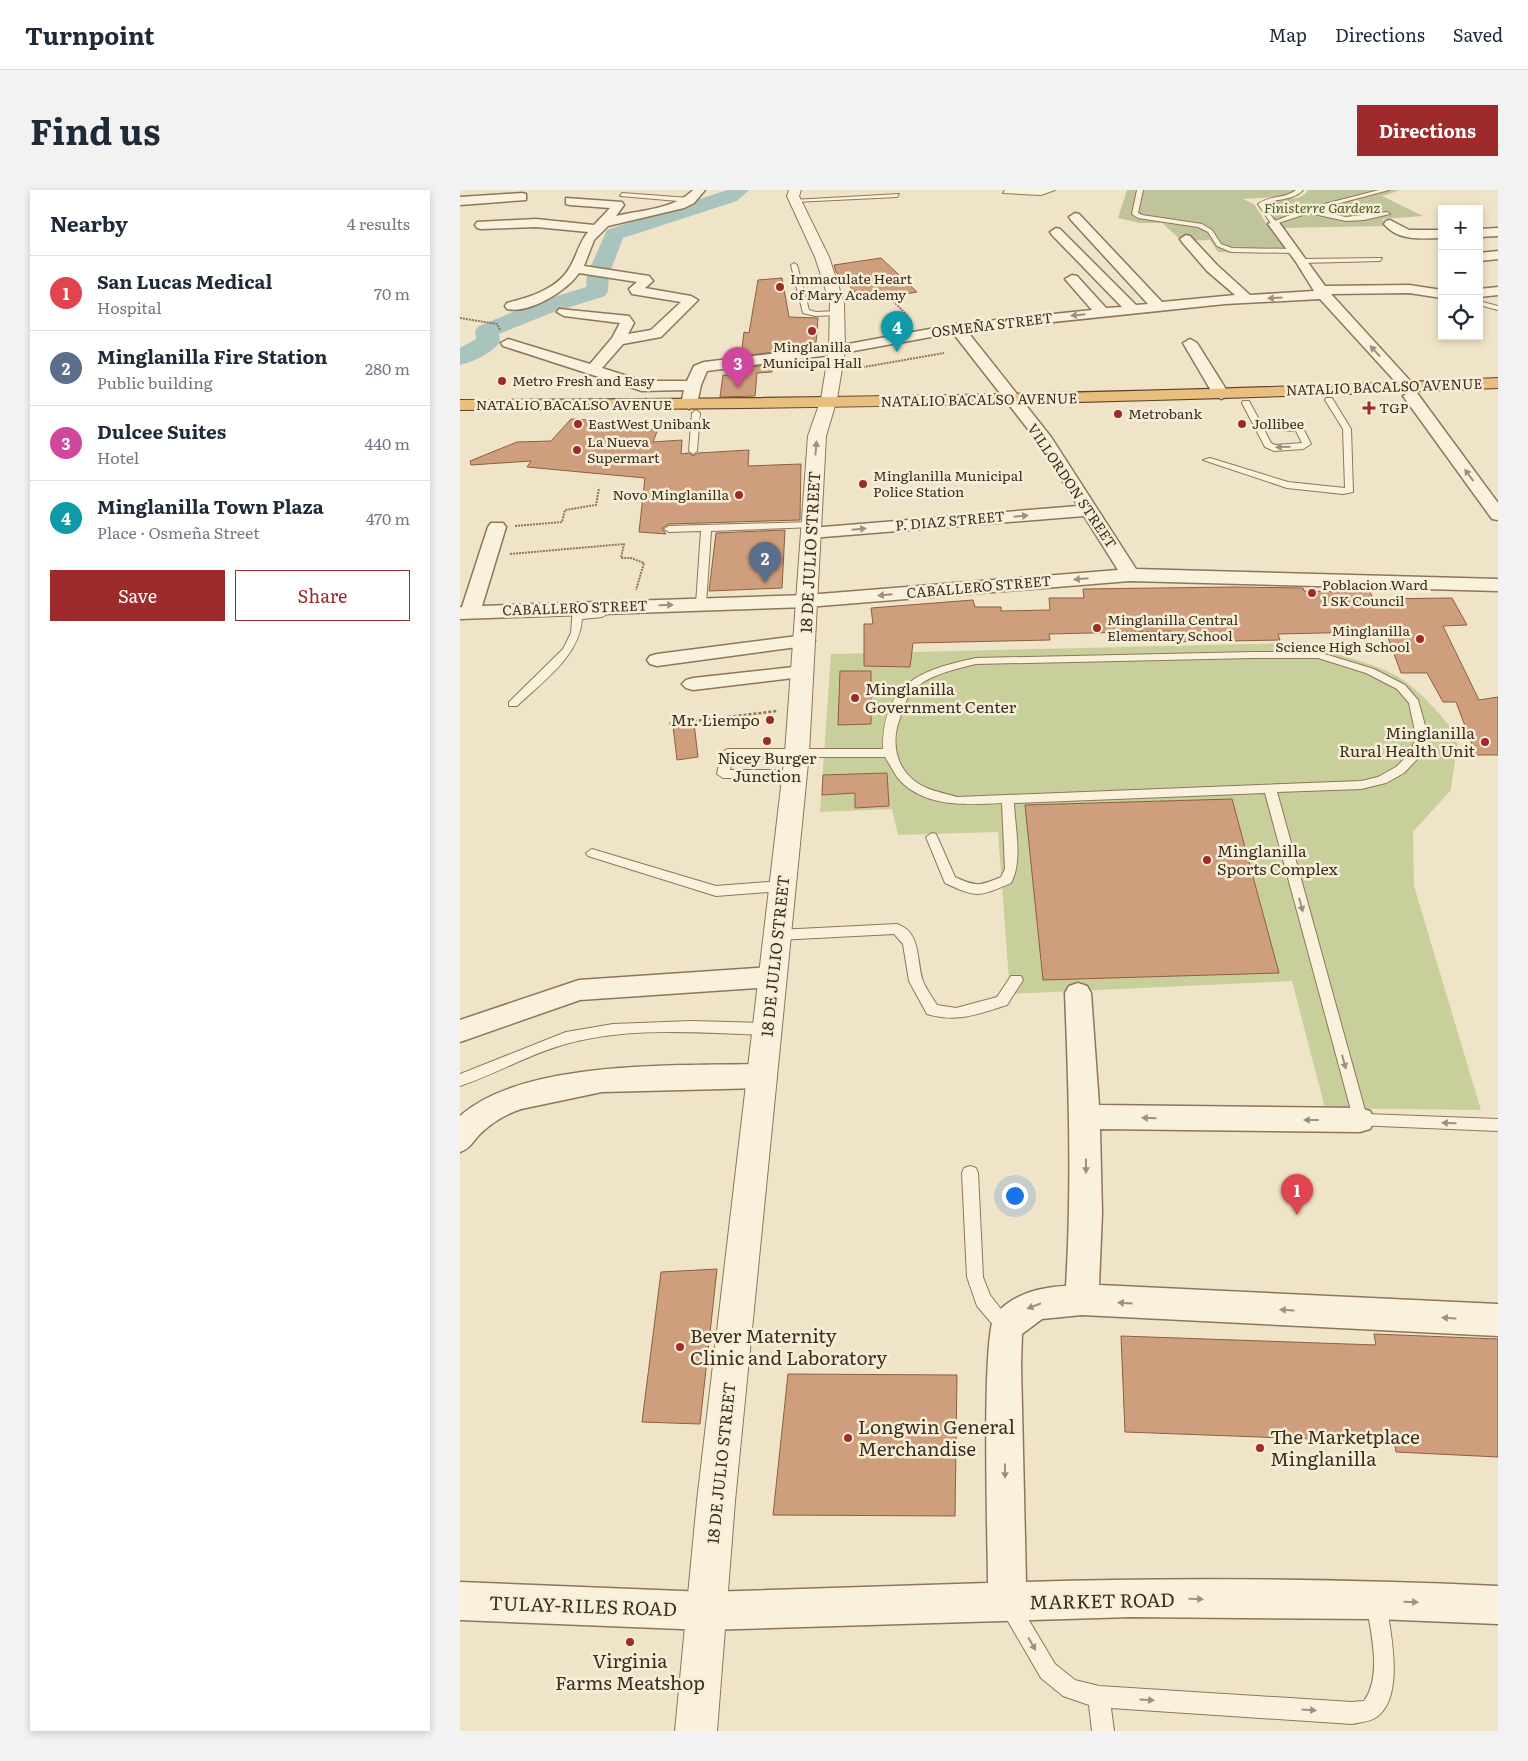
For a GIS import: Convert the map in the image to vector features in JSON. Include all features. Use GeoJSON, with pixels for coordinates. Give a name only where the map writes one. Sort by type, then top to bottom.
{"type":"FeatureCollection","features":[{"type":"Feature","properties":{"kind":"highway","name":"NATALIO BACALSO AVENUE"},"geometry":{"type":"LineString","coordinates":[[460,406],[693,408],[1246,403],[1329,400],[1498,382]]}},
{"type":"Feature","properties":{"kind":"highway","name":"NATALIO BACALSO AVENUE"},"geometry":{"type":"LineString","coordinates":[[1015,404],[1221,394],[1498,393]]}},
{"type":"Feature","properties":{"kind":"highway","name":"NATALIO BACALSO AVENUE"},"geometry":{"type":"LineString","coordinates":[[460,414],[693,408]]}},
{"type":"Feature","properties":{"kind":"street"},"geometry":{"type":"LineString","coordinates":[[481,226],[536,223],[603,225],[658,211],[690,200],[699,190]]}},
{"type":"Feature","properties":{"kind":"street","name":"18 DE JULIO STREET"},"geometry":{"type":"LineString","coordinates":[[696,1731],[706,1611],[796,764],[806,641],[817,436],[827,407],[837,350],[837,303],[822,257],[795,195]]}},
{"type":"Feature","properties":{"kind":"street"},"geometry":{"type":"LineString","coordinates":[[460,201],[522,197]]}},
{"type":"Feature","properties":{"kind":"street"},"geometry":{"type":"LineString","coordinates":[[512,306],[545,296],[576,269],[589,238],[603,225],[618,205],[570,201]]}},
{"type":"Feature","properties":{"kind":"street"},"geometry":{"type":"LineString","coordinates":[[1075,217],[1158,306]]}},
{"type":"Feature","properties":{"kind":"street"},"geometry":{"type":"LineString","coordinates":[[1388,219],[1406,234],[1438,234]]}},
{"type":"Feature","properties":{"kind":"street"},"geometry":{"type":"LineString","coordinates":[[1274,224],[1322,293],[1409,392],[1498,515]]}},
{"type":"Feature","properties":{"kind":"street"},"geometry":{"type":"LineString","coordinates":[[1056,232],[1132,309]]}},
{"type":"Feature","properties":{"kind":"street"},"geometry":{"type":"LineString","coordinates":[[1483,233],[1498,232]]}},
{"type":"Feature","properties":{"kind":"street"},"geometry":{"type":"LineString","coordinates":[[1186,239],[1212,268],[1247,299]]}},
{"type":"Feature","properties":{"kind":"street"},"geometry":{"type":"LineString","coordinates":[[1483,257],[1498,255]]}},
{"type":"Feature","properties":{"kind":"street"},"geometry":{"type":"LineString","coordinates":[[576,269],[644,278],[646,281],[636,289],[637,291],[691,300],[656,334],[618,340]]}},
{"type":"Feature","properties":{"kind":"street"},"geometry":{"type":"LineString","coordinates":[[1072,279],[1102,312]]}},
{"type":"Feature","properties":{"kind":"street","name":"OSMEÑA STREET"},"geometry":{"type":"LineString","coordinates":[[693,408],[693,385],[702,367],[837,350],[957,328],[1158,306],[1322,293],[1409,289],[1438,293]]}},
{"type":"Feature","properties":{"kind":"street"},"geometry":{"type":"LineString","coordinates":[[1483,293],[1498,291]]}},
{"type":"Feature","properties":{"kind":"street"},"geometry":{"type":"LineString","coordinates":[[564,312],[624,319],[627,323],[618,340],[594,369]]}},
{"type":"Feature","properties":{"kind":"street","name":"VILLORDON STREET"},"geometry":{"type":"LineString","coordinates":[[957,328],[1044,440],[1130,575]]}},
{"type":"Feature","properties":{"kind":"street"},"geometry":{"type":"LineString","coordinates":[[508,343],[594,369],[642,386],[693,385]]}},
{"type":"Feature","properties":{"kind":"street"},"geometry":{"type":"LineString","coordinates":[[1190,343],[1221,394]]}},
{"type":"Feature","properties":{"kind":"street","name":"P. DIAZ STREET"},"geometry":{"type":"LineString","coordinates":[[811,529],[1090,510]]}},
{"type":"Feature","properties":{"kind":"street"},"geometry":{"type":"LineString","coordinates":[[465,613],[488,556],[497,527]]}},
{"type":"Feature","properties":{"kind":"street","name":"CABALLERO STREET"},"geometry":{"type":"LineString","coordinates":[[465,613],[577,612],[632,606],[807,602],[1130,575],[1498,585]]}},
{"type":"Feature","properties":{"kind":"street"},"geometry":{"type":"LineString","coordinates":[[657,660],[806,641]]}},
{"type":"Feature","properties":{"kind":"street"},"geometry":{"type":"LineString","coordinates":[[692,684],[803,672]]}},
{"type":"Feature","properties":{"kind":"street"},"geometry":{"type":"LineString","coordinates":[[460,1031],[579,990],[773,978]]}},
{"type":"Feature","properties":{"kind":"street"},"geometry":{"type":"LineString","coordinates":[[1078,994],[1085,1118],[1086,1213],[1082,1300]]}},
{"type":"Feature","properties":{"kind":"street"},"geometry":{"type":"LineString","coordinates":[[460,1139],[468,1127],[479,1117],[502,1103],[520,1097],[602,1080],[762,1076]]}},
{"type":"Feature","properties":{"kind":"street"},"geometry":{"type":"LineString","coordinates":[[1085,1118],[1360,1120]]}},
{"type":"Feature","properties":{"kind":"street"},"geometry":{"type":"LineString","coordinates":[[1007,1602],[1004,1365],[1006,1327],[1024,1310],[1039,1303],[1082,1300],[1498,1320]]}},
{"type":"Feature","properties":{"kind":"street","name":"MARKET ROAD"},"geometry":{"type":"LineString","coordinates":[[706,1611],[1130,1598],[1376,1600],[1498,1605]]}},
{"type":"Feature","properties":{"kind":"street","name":"TULAY-RILES ROAD"},"geometry":{"type":"LineString","coordinates":[[460,1602],[706,1611]]}},
{"type":"Feature","properties":{"kind":"lane"},"geometry":{"type":"LineString","coordinates":[[1005,192],[1041,193],[1052,190]]}},
{"type":"Feature","properties":{"kind":"lane"},"geometry":{"type":"LineString","coordinates":[[1140,190],[1136,215],[1200,225],[1210,231],[1218,245],[1232,250],[1298,256],[1380,259]]}},
{"type":"Feature","properties":{"kind":"lane"},"geometry":{"type":"LineString","coordinates":[[1300,190],[1294,197],[1270,199],[1260,205],[1274,224],[1307,210],[1386,190]]}},
{"type":"Feature","properties":{"kind":"lane"},"geometry":{"type":"LineString","coordinates":[[622,195],[690,200]]}},
{"type":"Feature","properties":{"kind":"lane"},"geometry":{"type":"LineString","coordinates":[[795,195],[897,195]]}},
{"type":"Feature","properties":{"kind":"lane"},"geometry":{"type":"LineString","coordinates":[[1307,210],[1339,220],[1388,219]]}},
{"type":"Feature","properties":{"kind":"lane"},"geometry":{"type":"LineString","coordinates":[[794,265],[806,311],[815,314],[837,313]]}},
{"type":"Feature","properties":{"kind":"lane"},"geometry":{"type":"LineString","coordinates":[[1483,305],[1498,308]]}},
{"type":"Feature","properties":{"kind":"lane"},"geometry":{"type":"LineString","coordinates":[[1207,460],[1286,484],[1343,491],[1350,490],[1348,429],[1329,400]]}},
{"type":"Feature","properties":{"kind":"lane"},"geometry":{"type":"LineString","coordinates":[[1246,403],[1270,447],[1303,446],[1307,444],[1300,428],[1271,428],[1259,425]]}},
{"type":"Feature","properties":{"kind":"lane"},"geometry":{"type":"LineString","coordinates":[[693,408],[693,451]]}},
{"type":"Feature","properties":{"kind":"lane"},"geometry":{"type":"LineString","coordinates":[[701,604],[706,528]]}},
{"type":"Feature","properties":{"kind":"lane"},"geometry":{"type":"LineString","coordinates":[[669,529],[811,529]]}},
{"type":"Feature","properties":{"kind":"lane"},"geometry":{"type":"LineString","coordinates":[[514,704],[568,650],[576,633],[577,612]]}},
{"type":"Feature","properties":{"kind":"lane"},"geometry":{"type":"LineString","coordinates":[[1318,655],[1348,663],[1380,676],[1401,687],[1414,702],[1422,736],[1416,753],[1400,770],[1382,780],[1361,785],[1270,790],[957,801],[922,791],[902,775],[889,753],[889,730],[902,696],[927,675],[945,668],[976,661],[1318,655]]}},
{"type":"Feature","properties":{"kind":"lane"},"geometry":{"type":"LineString","coordinates":[[796,764],[727,753],[722,774],[889,753]]}},
{"type":"Feature","properties":{"kind":"lane"},"geometry":{"type":"LineString","coordinates":[[1270,790],[1360,1120],[1498,1125]]}},
{"type":"Feature","properties":{"kind":"lane"},"geometry":{"type":"LineString","coordinates":[[932,837],[950,880],[971,890],[995,886],[1006,880],[1011,869],[1008,799]]}},
{"type":"Feature","properties":{"kind":"lane"},"geometry":{"type":"LineString","coordinates":[[592,853],[694,886],[716,891],[782,886]]}},
{"type":"Feature","properties":{"kind":"lane"},"geometry":{"type":"LineString","coordinates":[[778,935],[897,928],[909,942],[916,981],[932,1010],[956,1014],[1002,1001],[1016,980]]}},
{"type":"Feature","properties":{"kind":"lane"},"geometry":{"type":"LineString","coordinates":[[460,1080],[567,1038],[600,1031],[714,1028],[767,1029]]}},
{"type":"Feature","properties":{"kind":"lane"},"geometry":{"type":"LineString","coordinates":[[970,1173],[975,1277],[983,1300],[1006,1327]]}},
{"type":"Feature","properties":{"kind":"lane"},"geometry":{"type":"LineString","coordinates":[[1007,1602],[1048,1671],[1070,1689],[1099,1697],[1352,1713],[1370,1710],[1380,1698],[1384,1682],[1376,1600]]}},
{"type":"Feature","properties":{"kind":"lane"},"geometry":{"type":"LineString","coordinates":[[1099,1697],[1103,1731]]}},
{"type":"Feature","properties":{"kind":"path"},"geometry":{"type":"LineString","coordinates":[[889,297],[907,315],[901,318]]}},
{"type":"Feature","properties":{"kind":"path"},"geometry":{"type":"LineString","coordinates":[[460,318],[497,324],[500,328]]}},
{"type":"Feature","properties":{"kind":"path"},"geometry":{"type":"LineString","coordinates":[[497,527],[562,522],[565,510],[596,505],[599,488]]}},
{"type":"Feature","properties":{"kind":"path"},"geometry":{"type":"LineString","coordinates":[[488,556],[624,544],[621,558],[631,558],[644,563],[632,606]]}},
{"type":"Feature","properties":{"kind":"path"},"geometry":{"type":"LineString","coordinates":[[669,724],[800,708]]}},
{"type":"Feature","properties":{"kind":"green space"},"geometry":{"type":"Polygon","coordinates":[[[1127,190],[1296,190],[1291,196],[1243,199],[1254,204],[1269,228],[1289,253],[1218,252],[1210,240],[1182,241],[1162,223],[1140,223],[1118,218],[1127,190]]]}},
{"type":"Feature","properties":{"kind":"green space","name":"Finisterre Gardenz"},"geometry":{"type":"Polygon","coordinates":[[[1308,190],[1401,190],[1382,196],[1423,216],[1382,219],[1387,226],[1281,228],[1264,205],[1275,200],[1299,197],[1308,190]]]}},
{"type":"Feature","properties":{"kind":"green space","name":"Minglanilla Sports Complex"},"geometry":{"type":"Polygon","coordinates":[[[1295,643],[1353,659],[1395,675],[1414,688],[1428,701],[1458,738],[1451,790],[1413,832],[1414,886],[1481,1110],[1325,1108],[1292,981],[1010,994],[998,832],[898,835],[892,809],[820,812],[831,654],[1295,643]]]}},
{"type":"Feature","properties":{"kind":"building"},"geometry":{"type":"Polygon","coordinates":[[[881,258],[917,292],[882,298],[876,291],[857,294],[836,272],[834,265],[881,258]]]}},
{"type":"Feature","properties":{"kind":"building"},"geometry":{"type":"Polygon","coordinates":[[[782,278],[789,317],[818,318],[816,343],[776,346],[775,352],[741,356],[744,332],[749,333],[758,280],[782,278]]]}},
{"type":"Feature","properties":{"kind":"building"},"geometry":{"type":"Polygon","coordinates":[[[773,364],[772,372],[757,373],[755,396],[720,397],[723,375],[738,375],[739,369],[773,364]]]}},
{"type":"Feature","properties":{"kind":"building"},"geometry":{"type":"Polygon","coordinates":[[[571,419],[602,421],[598,430],[658,429],[653,442],[682,440],[681,454],[689,453],[693,456],[698,453],[749,450],[748,466],[801,464],[800,520],[669,524],[662,528],[666,534],[639,532],[645,478],[527,467],[531,461],[471,465],[470,461],[517,442],[551,441],[571,419]]]}},
{"type":"Feature","properties":{"kind":"building"},"geometry":{"type":"Polygon","coordinates":[[[785,530],[782,588],[709,591],[716,533],[785,530]]]}},
{"type":"Feature","properties":{"kind":"building"},"geometry":{"type":"Polygon","coordinates":[[[1303,588],[1304,591],[1350,592],[1349,589],[1369,589],[1373,599],[1452,598],[1467,625],[1443,626],[1479,700],[1498,697],[1498,755],[1476,755],[1456,702],[1443,702],[1427,673],[1401,673],[1387,635],[1366,635],[1365,632],[1278,634],[1280,640],[1174,642],[1171,631],[1049,634],[1050,640],[913,643],[910,667],[864,666],[864,624],[873,624],[871,608],[973,600],[975,607],[1001,607],[1001,611],[1050,610],[1049,598],[1084,598],[1083,589],[1303,588]]]}},
{"type":"Feature","properties":{"kind":"building","name":"Minglanilla Government Center"},"geometry":{"type":"Polygon","coordinates":[[[840,671],[871,671],[871,724],[838,725],[840,671]]]}},
{"type":"Feature","properties":{"kind":"building"},"geometry":{"type":"Polygon","coordinates":[[[694,723],[698,757],[677,760],[673,726],[694,723]]]}},
{"type":"Feature","properties":{"kind":"building"},"geometry":{"type":"Polygon","coordinates":[[[887,773],[889,806],[855,808],[855,793],[822,795],[823,775],[887,773]]]}},
{"type":"Feature","properties":{"kind":"building"},"geometry":{"type":"Polygon","coordinates":[[[1232,799],[1279,973],[1043,980],[1025,805],[1232,799]]]}},
{"type":"Feature","properties":{"kind":"building","name":"Bever Maternity Clinic and Laboratory"},"geometry":{"type":"Polygon","coordinates":[[[717,1269],[700,1424],[642,1422],[661,1272],[717,1269]]]}},
{"type":"Feature","properties":{"kind":"building"},"geometry":{"type":"Polygon","coordinates":[[[1374,1334],[1498,1339],[1498,1457],[1396,1452],[1394,1442],[1125,1432],[1121,1336],[1376,1345],[1374,1334]]]}},
{"type":"Feature","properties":{"kind":"building"},"geometry":{"type":"Polygon","coordinates":[[[788,1374],[957,1375],[955,1516],[773,1515],[788,1374]]]}},
{"type":"Feature","properties":{"kind":"waterway"},"geometry":{"type":"LineString","coordinates":[[460,358],[488,342],[487,331],[543,308],[597,291],[598,275],[614,234],[730,197],[739,190]]}},
{"type":"Feature","properties":{"kind":"place","name":"Immaculate Heart of Mary Academy"},"geometry":{"type":"Point","coordinates":[780,287]}},
{"type":"Feature","properties":{"kind":"place","name":"Minglanilla Municipal Hall"},"geometry":{"type":"Point","coordinates":[812,331]}},
{"type":"Feature","properties":{"kind":"place","name":"Minglanilla Town Plaza"},"geometry":{"type":"Point","coordinates":[897,352]}},
{"type":"Feature","properties":{"kind":"place","name":"Metro Fresh and Easy"},"geometry":{"type":"Point","coordinates":[502,381]}},
{"type":"Feature","properties":{"kind":"place","name":"Dulcee Suites"},"geometry":{"type":"Point","coordinates":[738,388]}},
{"type":"Feature","properties":{"kind":"place","name":"TGP"},"geometry":{"type":"Point","coordinates":[1369,408]}},
{"type":"Feature","properties":{"kind":"place","name":"Metrobank"},"geometry":{"type":"Point","coordinates":[1118,414]}},
{"type":"Feature","properties":{"kind":"place","name":"EastWest Unibank"},"geometry":{"type":"Point","coordinates":[578,424]}},
{"type":"Feature","properties":{"kind":"place","name":"Jollibee"},"geometry":{"type":"Point","coordinates":[1242,424]}},
{"type":"Feature","properties":{"kind":"place","name":"La Nueva Supermart"},"geometry":{"type":"Point","coordinates":[577,450]}},
{"type":"Feature","properties":{"kind":"place","name":"Minglanilla Municipal Police Station"},"geometry":{"type":"Point","coordinates":[863,484]}},
{"type":"Feature","properties":{"kind":"place","name":"Novo Minglanilla"},"geometry":{"type":"Point","coordinates":[739,495]}},
{"type":"Feature","properties":{"kind":"place","name":"Minglanilla Fire Station"},"geometry":{"type":"Point","coordinates":[765,583]}},
{"type":"Feature","properties":{"kind":"place","name":"Poblacion Ward 1 SK Council"},"geometry":{"type":"Point","coordinates":[1312,593]}},
{"type":"Feature","properties":{"kind":"place","name":"Minglanilla Central Elementary School"},"geometry":{"type":"Point","coordinates":[1097,628]}},
{"type":"Feature","properties":{"kind":"place","name":"Minglanilla Science High School"},"geometry":{"type":"Point","coordinates":[1420,639]}},
{"type":"Feature","properties":{"kind":"place","name":"Minglanilla Government Center"},"geometry":{"type":"Point","coordinates":[855,698]}},
{"type":"Feature","properties":{"kind":"place","name":"Mr. Liempo"},"geometry":{"type":"Point","coordinates":[770,720]}},
{"type":"Feature","properties":{"kind":"place","name":"Nicey Burger Junction"},"geometry":{"type":"Point","coordinates":[767,741]}},
{"type":"Feature","properties":{"kind":"place","name":"Minglanilla Rural Health Unit"},"geometry":{"type":"Point","coordinates":[1485,742]}},
{"type":"Feature","properties":{"kind":"place","name":"Minglanilla Sports Complex"},"geometry":{"type":"Point","coordinates":[1207,860]}},
{"type":"Feature","properties":{"kind":"place","name":"San Lucas Medical"},"geometry":{"type":"Point","coordinates":[1297,1215]}},
{"type":"Feature","properties":{"kind":"place","name":"Bever Maternity Clinic and Laboratory"},"geometry":{"type":"Point","coordinates":[680,1347]}},
{"type":"Feature","properties":{"kind":"place","name":"Longwin General Merchandise"},"geometry":{"type":"Point","coordinates":[848,1438]}},
{"type":"Feature","properties":{"kind":"place","name":"The Marketplace Minglanilla"},"geometry":{"type":"Point","coordinates":[1260,1448]}},
{"type":"Feature","properties":{"kind":"place","name":"Virginia Farms Meatshop"},"geometry":{"type":"Point","coordinates":[630,1642]}}]}
